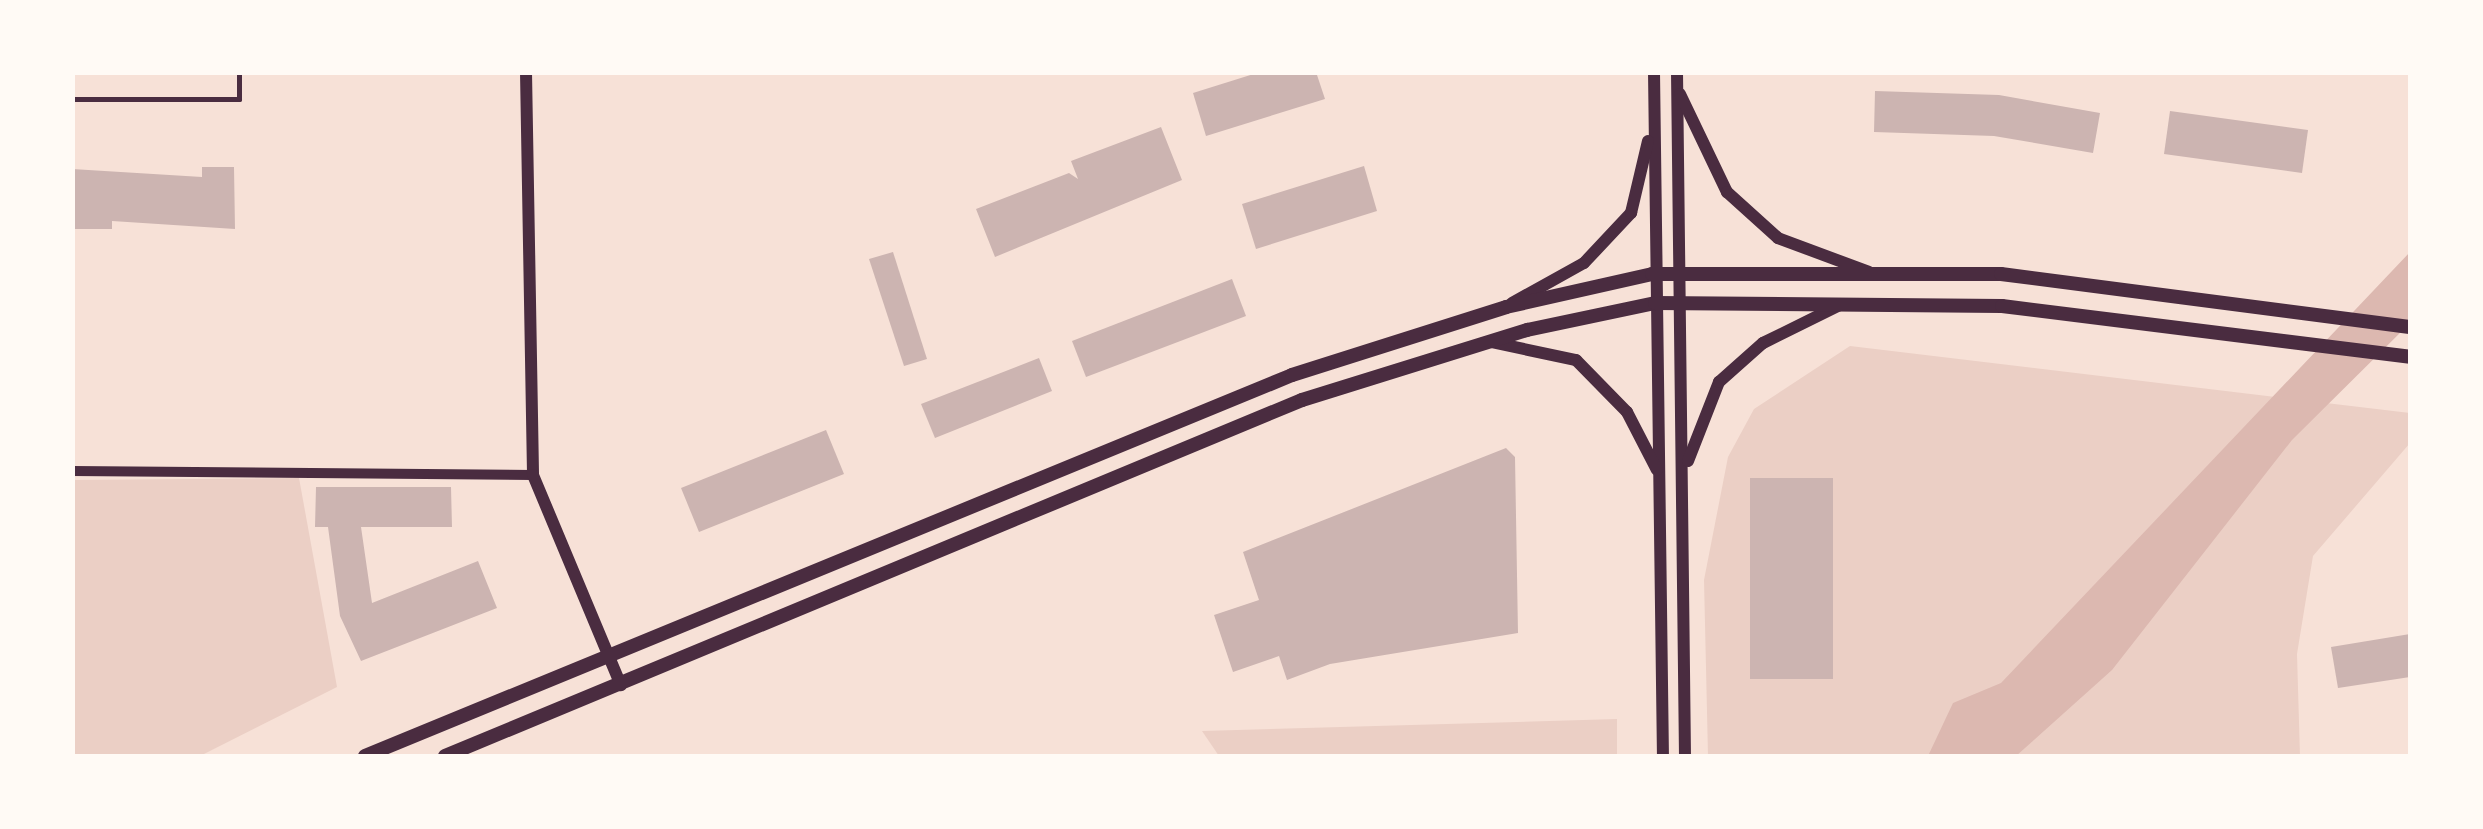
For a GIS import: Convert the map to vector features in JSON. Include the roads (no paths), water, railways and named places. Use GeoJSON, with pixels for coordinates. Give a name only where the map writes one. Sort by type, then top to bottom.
{"type":"FeatureCollection","features":[{"type":"Feature","properties":{"kind":"main road"},"geometry":{"type":"LineString","coordinates":[[365,756],[1292,375],[1506,307],[1652,274],[2001,274],[2410,327]]}},
{"type":"Feature","properties":{"kind":"main road"},"geometry":{"type":"LineString","coordinates":[[446,756],[1302,400],[1488,342],[1655,303],[1848,301],[2002,306],[2254,334],[2410,357]]}},
{"type":"Feature","properties":{"kind":"street"},"geometry":{"type":"LineString","coordinates":[[526,72],[533,474],[621,685]]}},
{"type":"Feature","properties":{"kind":"street"},"geometry":{"type":"LineString","coordinates":[[1654,72],[1652,274],[1663,756]]}},
{"type":"Feature","properties":{"kind":"street"},"geometry":{"type":"LineString","coordinates":[[1677,72],[1685,468],[1685,756]]}},
{"type":"Feature","properties":{"kind":"street"},"geometry":{"type":"LineString","coordinates":[[1677,88],[1728,192],[1778,238],[1871,272]]}},
{"type":"Feature","properties":{"kind":"street"},"geometry":{"type":"LineString","coordinates":[[1506,307],[1584,263],[1631,212],[1655,114]]}},
{"type":"Feature","properties":{"kind":"street"},"geometry":{"type":"LineString","coordinates":[[1685,468],[1719,382],[1763,343],[1848,301]]}},
{"type":"Feature","properties":{"kind":"street"},"geometry":{"type":"LineString","coordinates":[[1488,342],[1576,360],[1627,412],[1659,473]]}},
{"type":"Feature","properties":{"kind":"street"},"geometry":{"type":"LineString","coordinates":[[72,472],[533,474]]}},
{"type":"Feature","properties":{"kind":"lane"},"geometry":{"type":"LineString","coordinates":[[72,99],[239,99],[239,72]]}}]}
